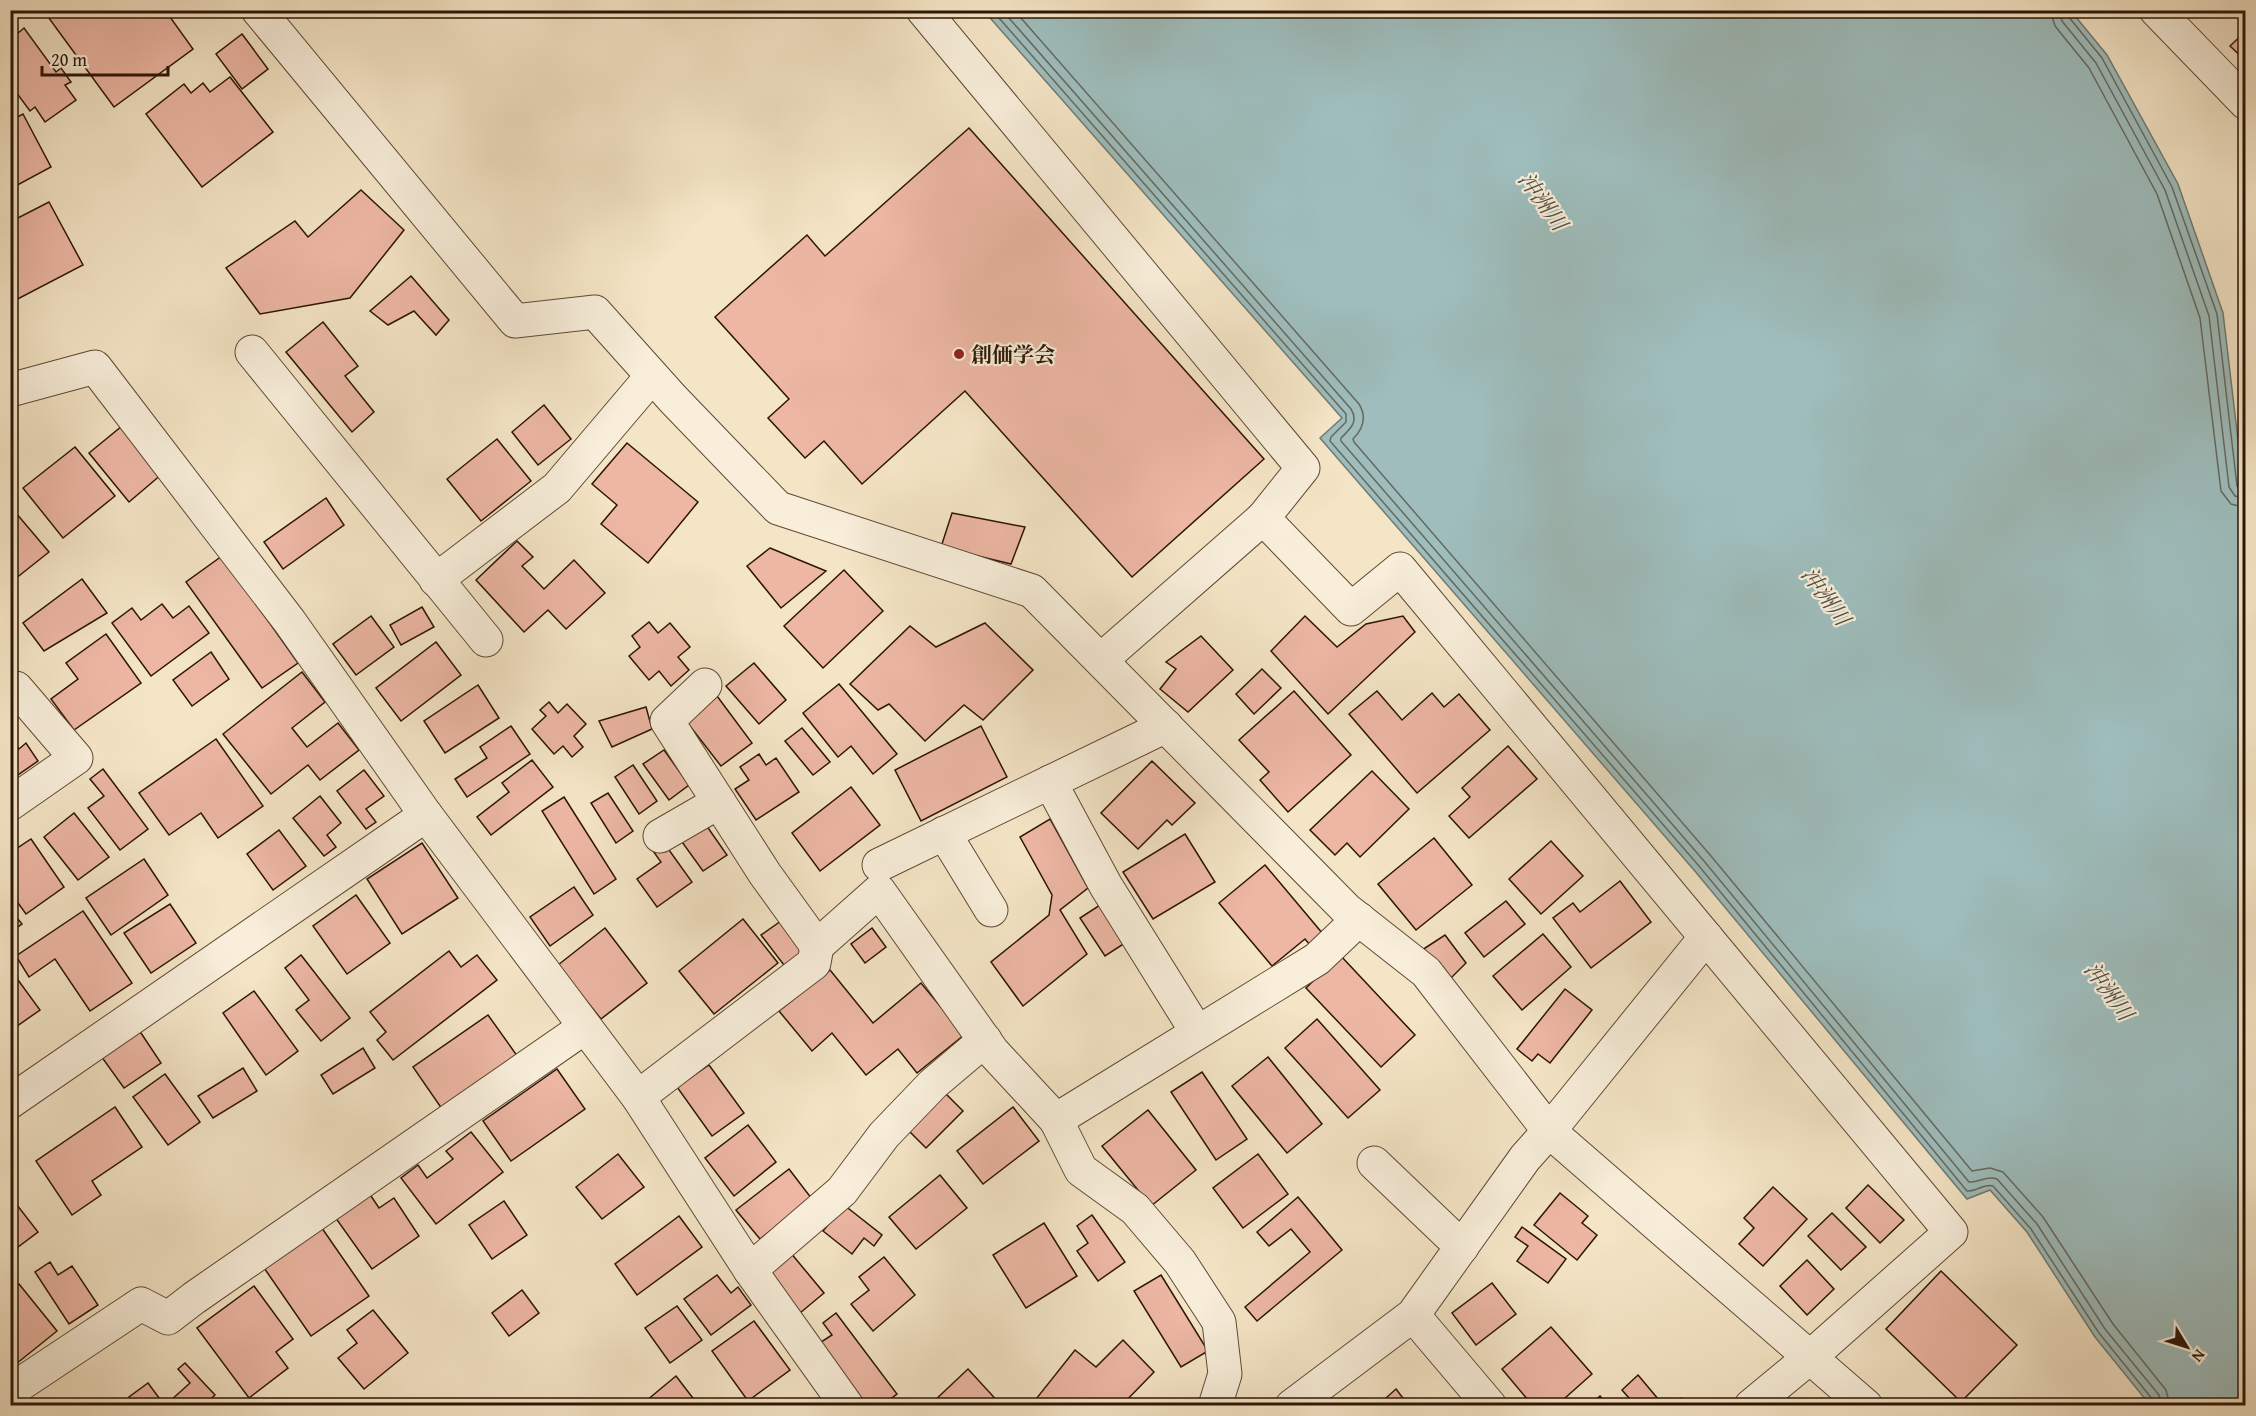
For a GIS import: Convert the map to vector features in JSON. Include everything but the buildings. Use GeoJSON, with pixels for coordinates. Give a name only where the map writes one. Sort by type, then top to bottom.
{"type":"FeatureCollection","features":[{"type":"Feature","properties":{"kind":"street"},"geometry":{"type":"LineString","coordinates":[[258,10],[515,321],[595,312],[652,376],[778,508],[1032,591],[1339,902],[1426,972],[1549,1131],[1866,1406]]}},
{"type":"Feature","properties":{"kind":"street"},"geometry":{"type":"LineString","coordinates":[[923,10],[1303,468],[1263,518],[1101,660]]}},
{"type":"Feature","properties":{"kind":"street"},"geometry":{"type":"LineString","coordinates":[[2156,10],[2246,104]]}},
{"type":"Feature","properties":{"kind":"street"},"geometry":{"type":"LineString","coordinates":[[252,352],[486,640]]}},
{"type":"Feature","properties":{"kind":"street"},"geometry":{"type":"LineString","coordinates":[[10,390],[95,367],[290,622],[426,815],[638,1097],[750,1270],[847,1406]]}},
{"type":"Feature","properties":{"kind":"street"},"geometry":{"type":"LineString","coordinates":[[436,580],[557,488],[652,376]]}},
{"type":"Feature","properties":{"kind":"street"},"geometry":{"type":"LineString","coordinates":[[1263,518],[1351,609],[1400,569],[1951,1232],[1809,1358],[1750,1406]]}},
{"type":"Feature","properties":{"kind":"street"},"geometry":{"type":"LineString","coordinates":[[705,686],[667,721],[765,874],[817,946]]}},
{"type":"Feature","properties":{"kind":"street"},"geometry":{"type":"LineString","coordinates":[[10,692],[16,688],[76,758],[10,804]]}},
{"type":"Feature","properties":{"kind":"street"},"geometry":{"type":"LineString","coordinates":[[879,866],[1166,726]]}},
{"type":"Feature","properties":{"kind":"street"},"geometry":{"type":"LineString","coordinates":[[1050,782],[1106,886],[1197,1032]]}},
{"type":"Feature","properties":{"kind":"street"},"geometry":{"type":"LineString","coordinates":[[660,837],[719,802]]}},
{"type":"Feature","properties":{"kind":"street"},"geometry":{"type":"LineString","coordinates":[[10,1102],[426,815]]}},
{"type":"Feature","properties":{"kind":"street"},"geometry":{"type":"LineString","coordinates":[[944,834],[991,910]]}},
{"type":"Feature","properties":{"kind":"street"},"geometry":{"type":"LineString","coordinates":[[638,1097],[814,963],[817,946],[879,891],[993,1052],[1056,1120],[1081,1170],[1135,1209],[1180,1262],[1219,1322],[1225,1374],[1215,1406]]}},
{"type":"Feature","properties":{"kind":"street"},"geometry":{"type":"LineString","coordinates":[[1056,1120],[1317,959],[1359,919]]}},
{"type":"Feature","properties":{"kind":"street"},"geometry":{"type":"LineString","coordinates":[[1292,1406],[1413,1315],[1525,1158],[1706,937]]}},
{"type":"Feature","properties":{"kind":"street"},"geometry":{"type":"LineString","coordinates":[[10,1391],[141,1304],[168,1318],[585,1027]]}},
{"type":"Feature","properties":{"kind":"street"},"geometry":{"type":"LineString","coordinates":[[750,1270],[842,1191],[884,1135],[933,1084],[985,1040]]}},
{"type":"Feature","properties":{"kind":"street"},"geometry":{"type":"LineString","coordinates":[[1374,1163],[1462,1247]]}},
{"type":"Feature","properties":{"kind":"street"},"geometry":{"type":"LineString","coordinates":[[1413,1315],[1490,1406]]}},
{"type":"Feature","properties":{"kind":"water","name":"沖洲川"},"geometry":{"type":"Polygon","coordinates":[[[984,11],[2071,11],[2107,55],[2178,184],[2223,313],[2242,474],[2246,535],[2245,1405],[2150,1405],[2095,1337],[2027,1232],[1990,1190],[1967,1199],[1694,870],[1320,438],[1342,418],[984,11]]]}},
{"type":"Feature","properties":{"kind":"place","name":"創価学会"},"geometry":{"type":"Point","coordinates":[959,354]}}]}
